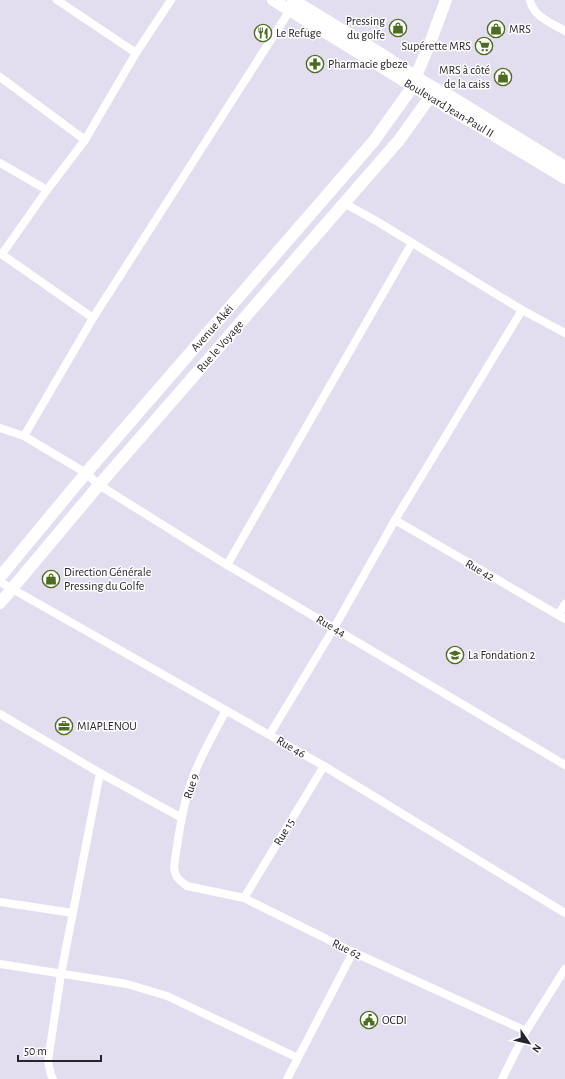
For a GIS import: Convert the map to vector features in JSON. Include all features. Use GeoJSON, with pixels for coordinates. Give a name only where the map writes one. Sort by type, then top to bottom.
{"type":"FeatureCollection","features":[{"type":"Feature","properties":{"kind":"main road","name":"Boulevard Jean-Paul II"},"geometry":{"type":"LineString","coordinates":[[273,0],[291,5],[413,79],[427,84],[450,96],[565,167]]}},
{"type":"Feature","properties":{"kind":"main road","name":"Avenue Akéi"},"geometry":{"type":"LineString","coordinates":[[0,577],[86,473],[373,142],[413,79],[430,43],[446,0]]}},
{"type":"Feature","properties":{"kind":"main road","name":"Boulevard Jean-Paul II"},"geometry":{"type":"LineString","coordinates":[[413,79],[430,97],[565,178]]}},
{"type":"Feature","properties":{"kind":"main road"},"geometry":{"type":"LineString","coordinates":[[427,84],[430,97]]}},
{"type":"Feature","properties":{"kind":"main road","name":"Rue le Voyage"},"geometry":{"type":"LineString","coordinates":[[0,603],[99,485],[400,139],[430,97]]}},
{"type":"Feature","properties":{"kind":"street"},"geometry":{"type":"LineString","coordinates":[[57,0],[136,53]]}},
{"type":"Feature","properties":{"kind":"street"},"geometry":{"type":"LineString","coordinates":[[93,318],[1,254],[85,140],[136,53],[172,0]]}},
{"type":"Feature","properties":{"kind":"street"},"geometry":{"type":"LineString","coordinates":[[530,0],[531,6],[536,14],[565,31]]}},
{"type":"Feature","properties":{"kind":"street"},"geometry":{"type":"LineString","coordinates":[[24,436],[93,318],[291,5]]}},
{"type":"Feature","properties":{"kind":"street"},"geometry":{"type":"LineString","coordinates":[[0,77],[85,140]]}},
{"type":"Feature","properties":{"kind":"street"},"geometry":{"type":"LineString","coordinates":[[0,163],[47,190]]}},
{"type":"Feature","properties":{"kind":"street"},"geometry":{"type":"LineString","coordinates":[[344,203],[378,222],[522,310],[565,333]]}},
{"type":"Feature","properties":{"kind":"street"},"geometry":{"type":"LineString","coordinates":[[227,565],[412,243]]}},
{"type":"Feature","properties":{"kind":"street"},"geometry":{"type":"LineString","coordinates":[[270,734],[334,628],[395,520],[522,310]]}},
{"type":"Feature","properties":{"kind":"street","name":"Rue 44"},"geometry":{"type":"LineString","coordinates":[[0,428],[24,436],[86,473],[99,485],[227,565],[565,765]]}},
{"type":"Feature","properties":{"kind":"street","name":"Rue 42"},"geometry":{"type":"LineString","coordinates":[[395,520],[561,617]]}},
{"type":"Feature","properties":{"kind":"street","name":"Rue 46"},"geometry":{"type":"LineString","coordinates":[[0,582],[270,734],[565,913]]}},
{"type":"Feature","properties":{"kind":"street"},"geometry":{"type":"LineString","coordinates":[[561,617],[565,604]]}},
{"type":"Feature","properties":{"kind":"street","name":"Rue 9"},"geometry":{"type":"LineString","coordinates":[[174,867],[188,791],[198,765],[226,710]]}},
{"type":"Feature","properties":{"kind":"street"},"geometry":{"type":"LineString","coordinates":[[0,714],[100,773],[182,818]]}},
{"type":"Feature","properties":{"kind":"street","name":"Rue 15"},"geometry":{"type":"LineString","coordinates":[[244,898],[324,766]]}},
{"type":"Feature","properties":{"kind":"street"},"geometry":{"type":"LineString","coordinates":[[53,1079],[48,1061],[61,974],[100,773]]}},
{"type":"Feature","properties":{"kind":"street","name":"Rue 62"},"geometry":{"type":"LineString","coordinates":[[174,867],[175,875],[180,882],[187,886],[244,898],[353,952],[526,1031]]}},
{"type":"Feature","properties":{"kind":"street"},"geometry":{"type":"LineString","coordinates":[[0,902],[73,913]]}},
{"type":"Feature","properties":{"kind":"street"},"geometry":{"type":"LineString","coordinates":[[287,1079],[353,952]]}},
{"type":"Feature","properties":{"kind":"street"},"geometry":{"type":"LineString","coordinates":[[0,964],[127,984],[167,996],[298,1058]]}},
{"type":"Feature","properties":{"kind":"street"},"geometry":{"type":"LineString","coordinates":[[502,1079],[526,1031],[565,969]]}},
{"type":"Feature","properties":{"kind":"place","name":"Pressing du golfe"},"geometry":{"type":"Point","coordinates":[398,28]}},
{"type":"Feature","properties":{"kind":"place","name":"MRS"},"geometry":{"type":"Point","coordinates":[496,29]}},
{"type":"Feature","properties":{"kind":"place","name":"Le Refuge"},"geometry":{"type":"Point","coordinates":[263,33]}},
{"type":"Feature","properties":{"kind":"place","name":"Supérette MRS"},"geometry":{"type":"Point","coordinates":[484,46]}},
{"type":"Feature","properties":{"kind":"place","name":"Pharmacie gbeze"},"geometry":{"type":"Point","coordinates":[315,64]}},
{"type":"Feature","properties":{"kind":"place","name":"MRS à côté de la caiss"},"geometry":{"type":"Point","coordinates":[503,77]}},
{"type":"Feature","properties":{"kind":"place","name":"Direction Générale Pressing du Golfe"},"geometry":{"type":"Point","coordinates":[51,579]}},
{"type":"Feature","properties":{"kind":"place","name":"La Fondation 2"},"geometry":{"type":"Point","coordinates":[455,655]}},
{"type":"Feature","properties":{"kind":"place","name":"MIAPLENOU"},"geometry":{"type":"Point","coordinates":[64,726]}},
{"type":"Feature","properties":{"kind":"place","name":"OCDI"},"geometry":{"type":"Point","coordinates":[369,1020]}}]}
